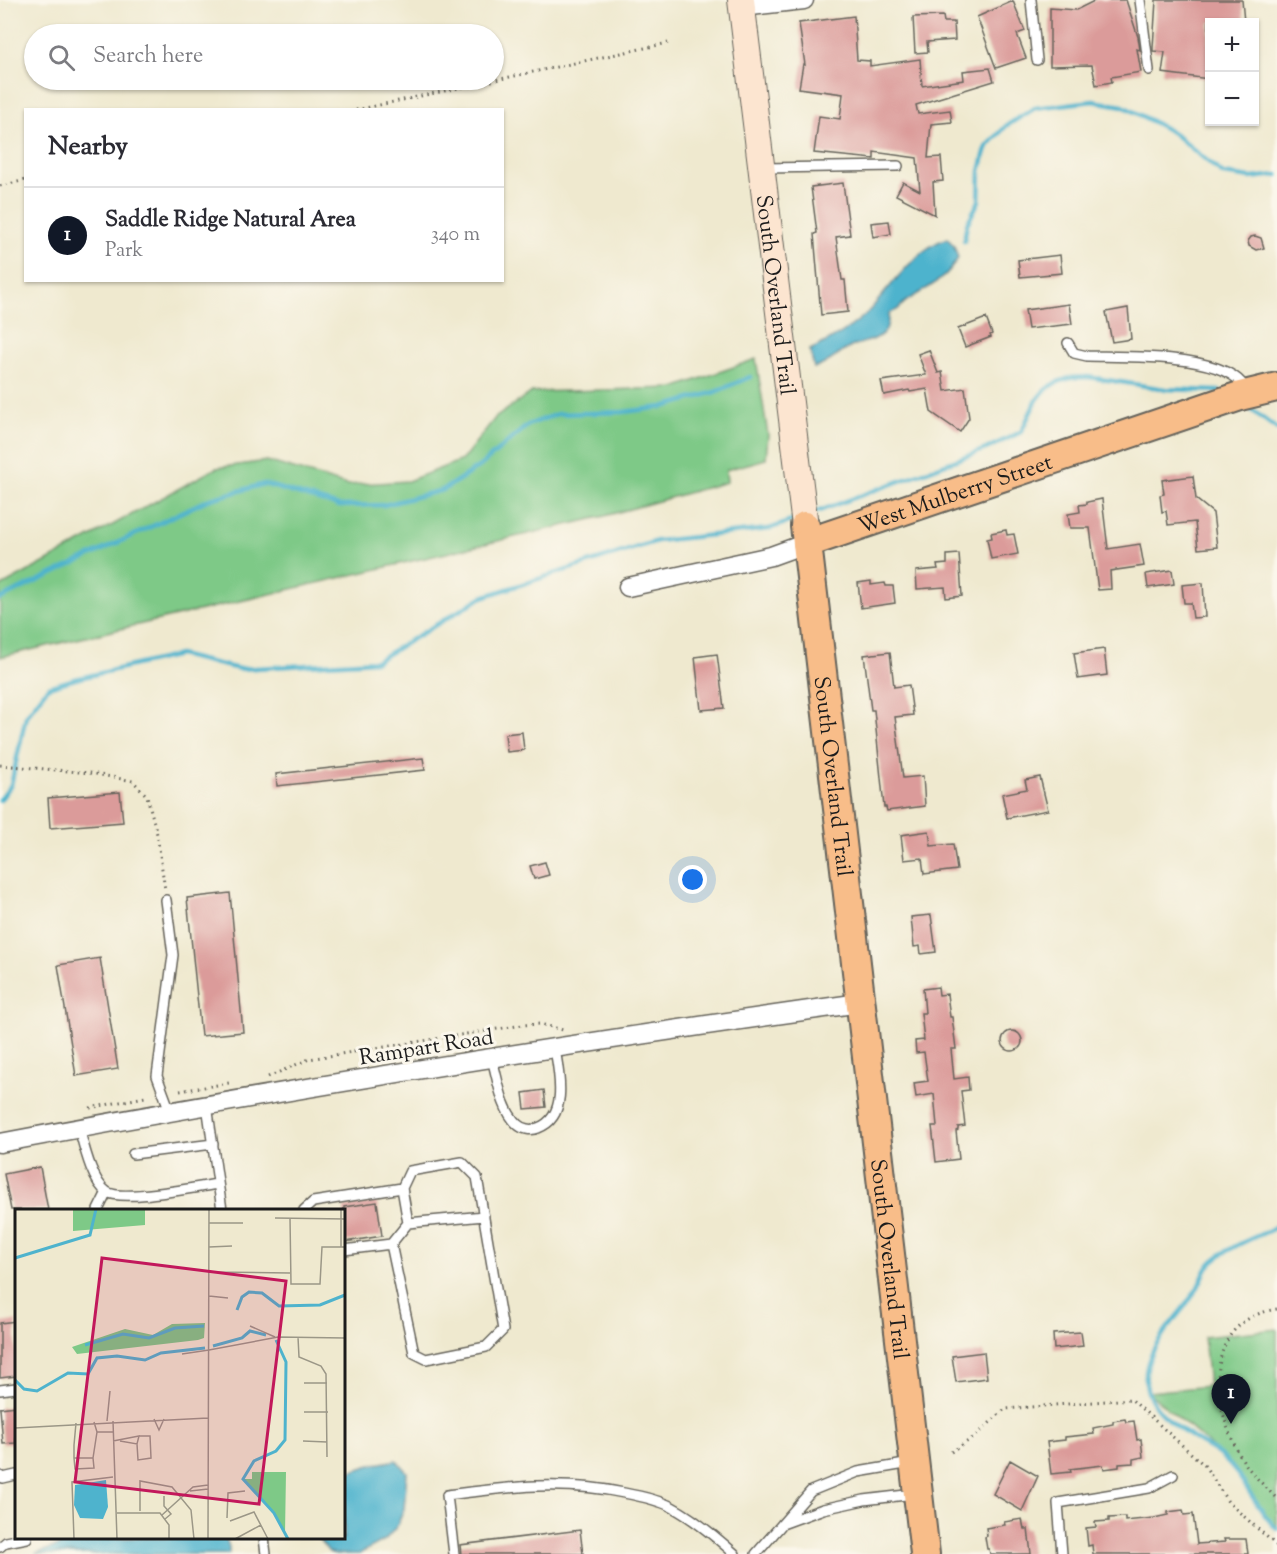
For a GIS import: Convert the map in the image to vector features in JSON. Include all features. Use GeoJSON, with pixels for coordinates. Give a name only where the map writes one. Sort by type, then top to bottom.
{"type":"FeatureCollection","features":[{"type":"Feature","properties":{"kind":"main road","name":"South Overland Trail"},"geometry":{"type":"LineString","coordinates":[[741,4],[805,525],[925,1554]]}},
{"type":"Feature","properties":{"kind":"main road","name":"West Mulberry Street"},"geometry":{"type":"LineString","coordinates":[[805,525],[1277,387]]}},
{"type":"Feature","properties":{"kind":"street"},"geometry":{"type":"LineString","coordinates":[[741,4],[804,0]]}},
{"type":"Feature","properties":{"kind":"street","name":"West Mulberry Street"},"geometry":{"type":"LineString","coordinates":[[628,587],[771,556],[805,525]]}},
{"type":"Feature","properties":{"kind":"street","name":"Rampart Road"},"geometry":{"type":"LineString","coordinates":[[0,1143],[170,1111],[579,1045],[860,1003]]}},
{"type":"Feature","properties":{"kind":"lane"},"geometry":{"type":"LineString","coordinates":[[1031,0],[1037,60]]}},
{"type":"Feature","properties":{"kind":"lane"},"geometry":{"type":"LineString","coordinates":[[1140,0],[1149,70]]}},
{"type":"Feature","properties":{"kind":"lane"},"geometry":{"type":"LineString","coordinates":[[761,168],[898,166]]}},
{"type":"Feature","properties":{"kind":"lane"},"geometry":{"type":"LineString","coordinates":[[1068,343],[1074,353],[1087,356],[1173,358],[1216,367],[1238,379],[1244,385],[1235,398]]}},
{"type":"Feature","properties":{"kind":"lane"},"geometry":{"type":"LineString","coordinates":[[166,900],[173,955],[157,1076],[170,1111]]}},
{"type":"Feature","properties":{"kind":"lane"},"geometry":{"type":"LineString","coordinates":[[492,1059],[510,1115],[518,1125],[535,1130],[550,1121],[560,1095],[555,1049]]}},
{"type":"Feature","properties":{"kind":"lane"},"geometry":{"type":"LineString","coordinates":[[207,1105],[222,1209]]}},
{"type":"Feature","properties":{"kind":"lane"},"geometry":{"type":"LineString","coordinates":[[79,1128],[95,1177],[107,1192],[124,1197],[218,1184]]}},
{"type":"Feature","properties":{"kind":"lane"},"geometry":{"type":"LineString","coordinates":[[133,1154],[213,1144]]}},
{"type":"Feature","properties":{"kind":"lane"},"geometry":{"type":"LineString","coordinates":[[391,1244],[414,1353],[426,1359],[486,1347],[503,1330],[477,1177],[462,1162],[410,1171],[402,1188],[408,1223]]}},
{"type":"Feature","properties":{"kind":"lane"},"geometry":{"type":"LineString","coordinates":[[305,1209],[313,1202],[402,1188]]}},
{"type":"Feature","properties":{"kind":"lane"},"geometry":{"type":"LineString","coordinates":[[98,1209],[107,1192]]}},
{"type":"Feature","properties":{"kind":"lane"},"geometry":{"type":"LineString","coordinates":[[345,1250],[391,1244],[408,1223],[484,1216]]}},
{"type":"Feature","properties":{"kind":"lane"},"geometry":{"type":"LineString","coordinates":[[0,1390],[15,1388]]}},
{"type":"Feature","properties":{"kind":"lane"},"geometry":{"type":"LineString","coordinates":[[756,1554],[811,1491],[858,1472],[913,1463]]}},
{"type":"Feature","properties":{"kind":"lane"},"geometry":{"type":"LineString","coordinates":[[0,1476],[3,1478],[15,1475]]}},
{"type":"Feature","properties":{"kind":"lane"},"geometry":{"type":"LineString","coordinates":[[1062,1554],[1058,1503],[1149,1488],[1173,1475]]}},
{"type":"Feature","properties":{"kind":"lane"},"geometry":{"type":"LineString","coordinates":[[454,1554],[447,1495],[517,1486],[560,1484],[637,1495],[672,1507],[718,1539],[735,1554]]}},
{"type":"Feature","properties":{"kind":"lane"},"geometry":{"type":"LineString","coordinates":[[780,1525],[823,1509],[864,1500],[917,1493]]}},
{"type":"Feature","properties":{"kind":"lane"},"geometry":{"type":"LineString","coordinates":[[0,1546],[6,1542],[22,1539]]}},
{"type":"Feature","properties":{"kind":"lane"},"geometry":{"type":"LineString","coordinates":[[264,1539],[266,1554]]}},
{"type":"Feature","properties":{"kind":"path"},"geometry":{"type":"LineString","coordinates":[[504,78],[668,43]]}},
{"type":"Feature","properties":{"kind":"path"},"geometry":{"type":"LineString","coordinates":[[366,108],[450,90]]}},
{"type":"Feature","properties":{"kind":"path"},"geometry":{"type":"LineString","coordinates":[[0,186],[24,180]]}},
{"type":"Feature","properties":{"kind":"path"},"geometry":{"type":"LineString","coordinates":[[1,766],[90,773],[133,781],[147,796],[157,834],[166,900]]}},
{"type":"Feature","properties":{"kind":"path"},"geometry":{"type":"LineString","coordinates":[[258,1078],[281,1072],[309,1059],[532,1024],[575,1032],[579,1045]]}},
{"type":"Feature","properties":{"kind":"path"},"geometry":{"type":"LineString","coordinates":[[180,1091],[236,1082]]}},
{"type":"Feature","properties":{"kind":"path"},"geometry":{"type":"LineString","coordinates":[[1277,1309],[1262,1311],[1241,1324],[1226,1339],[1220,1352],[1219,1379],[1222,1407],[1229,1432],[1242,1459],[1277,1499]]}},
{"type":"Feature","properties":{"kind":"path"},"geometry":{"type":"LineString","coordinates":[[951,1452],[973,1438],[1005,1409],[1131,1399],[1205,1466],[1228,1502],[1277,1546]]}},
{"type":"Feature","properties":{"kind":"green space"},"geometry":{"type":"Polygon","coordinates":[[[756,359],[768,435],[766,459],[726,470],[727,482],[605,516],[0,657],[0,587],[216,468],[267,461],[347,485],[408,481],[462,460],[495,418],[532,392],[674,388],[756,359]]]}},
{"type":"Feature","properties":{"kind":"green space"},"geometry":{"type":"Polygon","coordinates":[[[1277,1329],[1277,1529],[1265,1516],[1242,1480],[1216,1451],[1148,1392],[1209,1386],[1204,1337],[1277,1329]]]}},
{"type":"Feature","properties":{"kind":"water"},"geometry":{"type":"Polygon","coordinates":[[[947,238],[954,246],[958,258],[947,273],[936,283],[905,302],[899,309],[889,313],[887,327],[881,335],[851,347],[814,368],[810,350],[856,323],[914,260],[924,251],[947,238]]]}},
{"type":"Feature","properties":{"kind":"water"},"geometry":{"type":"Polygon","coordinates":[[[396,1460],[407,1472],[404,1509],[397,1526],[385,1540],[359,1554],[329,1552],[319,1539],[345,1539],[345,1474],[396,1460]]]}},
{"type":"Feature","properties":{"kind":"water"},"geometry":{"type":"Polygon","coordinates":[[[77,1539],[226,1539],[229,1547],[229,1554],[35,1554],[77,1539]]]}},
{"type":"Feature","properties":{"kind":"building"},"geometry":{"type":"Polygon","coordinates":[[[1096,0],[1126,0],[1138,37],[1140,50],[1137,49],[1141,72],[1111,77],[1112,82],[1096,85],[1092,65],[1050,66],[1050,8],[1076,10],[1096,0]]]}},
{"type":"Feature","properties":{"kind":"building"},"geometry":{"type":"Polygon","coordinates":[[[1156,0],[1242,0],[1244,18],[1205,18],[1205,78],[1162,73],[1165,52],[1153,51],[1156,0]]]}},
{"type":"Feature","properties":{"kind":"building"},"geometry":{"type":"Polygon","coordinates":[[[1013,1],[1025,31],[1017,34],[1026,58],[996,68],[977,17],[1013,1]]]}},
{"type":"Feature","properties":{"kind":"building"},"geometry":{"type":"Polygon","coordinates":[[[854,16],[857,60],[870,61],[870,66],[920,59],[922,86],[964,80],[963,71],[990,68],[994,81],[916,105],[918,114],[950,110],[952,122],[931,124],[928,158],[941,157],[943,181],[933,182],[935,215],[896,195],[903,182],[920,191],[917,158],[874,152],[874,159],[814,153],[819,116],[840,119],[843,94],[799,88],[803,64],[805,65],[799,23],[854,16]]]}},
{"type":"Feature","properties":{"kind":"building"},"geometry":{"type":"Polygon","coordinates":[[[943,16],[944,22],[954,22],[955,40],[927,42],[928,52],[915,53],[913,17],[943,16]]]}},
{"type":"Feature","properties":{"kind":"building"},"geometry":{"type":"Polygon","coordinates":[[[843,183],[850,235],[836,237],[842,280],[845,280],[848,312],[821,315],[814,234],[817,233],[811,187],[843,183]]]}},
{"type":"Feature","properties":{"kind":"building"},"geometry":{"type":"Polygon","coordinates":[[[889,221],[891,234],[873,237],[871,223],[889,221]]]}},
{"type":"Feature","properties":{"kind":"building"},"geometry":{"type":"Polygon","coordinates":[[[1255,236],[1261,238],[1264,248],[1256,250],[1249,246],[1248,241],[1255,236]]]}},
{"type":"Feature","properties":{"kind":"building"},"geometry":{"type":"Polygon","coordinates":[[[1060,255],[1062,273],[1020,277],[1018,260],[1060,255]]]}},
{"type":"Feature","properties":{"kind":"building"},"geometry":{"type":"Polygon","coordinates":[[[1069,304],[1072,324],[1028,329],[1025,310],[1069,304]]]}},
{"type":"Feature","properties":{"kind":"building"},"geometry":{"type":"Polygon","coordinates":[[[1128,308],[1131,339],[1112,342],[1106,312],[1128,308]]]}},
{"type":"Feature","properties":{"kind":"building"},"geometry":{"type":"Polygon","coordinates":[[[986,318],[991,337],[965,347],[958,329],[986,318]]]}},
{"type":"Feature","properties":{"kind":"building"},"geometry":{"type":"Polygon","coordinates":[[[929,350],[938,373],[942,372],[945,391],[965,388],[969,418],[960,432],[931,412],[927,389],[884,395],[881,381],[926,375],[918,354],[929,350]]]}},
{"type":"Feature","properties":{"kind":"building"},"geometry":{"type":"Polygon","coordinates":[[[1193,476],[1196,499],[1213,513],[1217,547],[1198,549],[1195,522],[1168,525],[1166,511],[1162,512],[1160,495],[1164,494],[1162,480],[1193,476]]]}},
{"type":"Feature","properties":{"kind":"building"},"geometry":{"type":"Polygon","coordinates":[[[1102,499],[1108,549],[1140,544],[1144,566],[1110,571],[1111,589],[1098,590],[1090,528],[1070,528],[1068,514],[1080,512],[1079,505],[1102,499]]]}},
{"type":"Feature","properties":{"kind":"building"},"geometry":{"type":"Polygon","coordinates":[[[1006,530],[1007,535],[1014,534],[1018,554],[991,559],[987,539],[992,538],[991,533],[1006,530]]]}},
{"type":"Feature","properties":{"kind":"building"},"geometry":{"type":"Polygon","coordinates":[[[959,554],[962,596],[946,598],[945,587],[917,589],[916,571],[938,569],[937,565],[947,564],[947,555],[959,554]]]}},
{"type":"Feature","properties":{"kind":"building"},"geometry":{"type":"Polygon","coordinates":[[[1172,570],[1174,584],[1148,588],[1146,574],[1172,570]]]}},
{"type":"Feature","properties":{"kind":"building"},"geometry":{"type":"Polygon","coordinates":[[[871,581],[871,585],[885,583],[886,586],[893,586],[895,603],[861,608],[858,583],[871,581]]]}},
{"type":"Feature","properties":{"kind":"building"},"geometry":{"type":"Polygon","coordinates":[[[1203,583],[1205,617],[1193,618],[1191,603],[1184,603],[1182,585],[1203,583]]]}},
{"type":"Feature","properties":{"kind":"building"},"geometry":{"type":"Polygon","coordinates":[[[1104,649],[1107,675],[1078,679],[1074,653],[1104,649]]]}},
{"type":"Feature","properties":{"kind":"building"},"geometry":{"type":"Polygon","coordinates":[[[890,652],[894,687],[909,685],[913,715],[895,717],[903,778],[923,776],[925,806],[887,811],[884,807],[874,710],[871,710],[864,655],[890,652]]]}},
{"type":"Feature","properties":{"kind":"building"},"geometry":{"type":"Polygon","coordinates":[[[717,654],[724,708],[701,710],[695,657],[717,654]]]}},
{"type":"Feature","properties":{"kind":"building"},"geometry":{"type":"Polygon","coordinates":[[[522,732],[524,750],[507,752],[505,734],[522,732]]]}},
{"type":"Feature","properties":{"kind":"building"},"geometry":{"type":"Polygon","coordinates":[[[423,758],[425,770],[277,786],[276,774],[423,758]]]}},
{"type":"Feature","properties":{"kind":"building"},"geometry":{"type":"Polygon","coordinates":[[[1040,777],[1048,810],[1007,818],[1002,794],[1027,789],[1025,780],[1040,777]]]}},
{"type":"Feature","properties":{"kind":"building"},"geometry":{"type":"Polygon","coordinates":[[[120,792],[123,822],[50,828],[48,798],[120,792]]]}},
{"type":"Feature","properties":{"kind":"building"},"geometry":{"type":"Polygon","coordinates":[[[929,831],[931,846],[953,844],[957,870],[924,874],[922,858],[904,860],[901,835],[929,831]]]}},
{"type":"Feature","properties":{"kind":"building"},"geometry":{"type":"Polygon","coordinates":[[[545,862],[549,875],[534,879],[530,866],[545,862]]]}},
{"type":"Feature","properties":{"kind":"building"},"geometry":{"type":"Polygon","coordinates":[[[230,893],[243,1032],[201,1036],[187,898],[230,893]]]}},
{"type":"Feature","properties":{"kind":"building"},"geometry":{"type":"Polygon","coordinates":[[[931,915],[936,952],[921,954],[920,946],[914,947],[911,917],[931,915]]]}},
{"type":"Feature","properties":{"kind":"building"},"geometry":{"type":"Polygon","coordinates":[[[100,958],[118,1069],[76,1076],[58,965],[100,958]]]}},
{"type":"Feature","properties":{"kind":"building"},"geometry":{"type":"Polygon","coordinates":[[[938,987],[939,995],[947,994],[950,1017],[952,1017],[956,1049],[951,1049],[954,1079],[968,1077],[969,1090],[961,1091],[965,1126],[958,1127],[956,1131],[959,1159],[936,1162],[932,1126],[937,1126],[934,1094],[916,1097],[914,1083],[928,1081],[924,1052],[916,1053],[915,1041],[924,1040],[921,1013],[925,1013],[923,989],[938,987]]]}},
{"type":"Feature","properties":{"kind":"building"},"geometry":{"type":"Polygon","coordinates":[[[1012,1031],[1019,1034],[1022,1041],[1019,1048],[1012,1051],[1005,1048],[1002,1041],[1005,1034],[1012,1031]]]}},
{"type":"Feature","properties":{"kind":"building"},"geometry":{"type":"Polygon","coordinates":[[[544,1090],[546,1107],[525,1109],[523,1093],[544,1090]]]}},
{"type":"Feature","properties":{"kind":"building"},"geometry":{"type":"Polygon","coordinates":[[[40,1167],[48,1209],[11,1210],[4,1174],[40,1167]]]}},
{"type":"Feature","properties":{"kind":"building"},"geometry":{"type":"Polygon","coordinates":[[[377,1202],[382,1236],[345,1242],[344,1207],[377,1202]]]}},
{"type":"Feature","properties":{"kind":"building"},"geometry":{"type":"Polygon","coordinates":[[[15,1321],[15,1376],[0,1378],[0,1323],[15,1321]]]}},
{"type":"Feature","properties":{"kind":"building"},"geometry":{"type":"Polygon","coordinates":[[[1081,1332],[1083,1346],[1054,1349],[1053,1334],[1081,1332]]]}},
{"type":"Feature","properties":{"kind":"building"},"geometry":{"type":"Polygon","coordinates":[[[984,1352],[987,1378],[956,1382],[952,1356],[984,1352]]]}},
{"type":"Feature","properties":{"kind":"building"},"geometry":{"type":"Polygon","coordinates":[[[15,1406],[15,1443],[3,1444],[0,1408],[15,1406]]]}},
{"type":"Feature","properties":{"kind":"building"},"geometry":{"type":"Polygon","coordinates":[[[1125,1419],[1126,1422],[1134,1421],[1137,1440],[1141,1439],[1143,1457],[1133,1459],[1133,1463],[1119,1464],[1119,1467],[1104,1469],[1103,1465],[1051,1474],[1047,1442],[1065,1440],[1065,1437],[1094,1434],[1093,1428],[1125,1419]]]}},
{"type":"Feature","properties":{"kind":"building"},"geometry":{"type":"Polygon","coordinates":[[[1010,1460],[1038,1476],[1022,1511],[993,1494],[1010,1460]]]}},
{"type":"Feature","properties":{"kind":"building"},"geometry":{"type":"Polygon","coordinates":[[[1183,1510],[1184,1515],[1193,1514],[1197,1544],[1225,1542],[1224,1539],[1246,1539],[1248,1554],[1093,1554],[1092,1545],[1088,1546],[1086,1528],[1096,1527],[1095,1522],[1109,1521],[1109,1518],[1125,1517],[1125,1521],[1154,1518],[1168,1515],[1168,1512],[1183,1510]]]}},
{"type":"Feature","properties":{"kind":"building"},"geometry":{"type":"Polygon","coordinates":[[[1022,1519],[1024,1529],[1028,1529],[1031,1554],[990,1554],[985,1537],[987,1536],[986,1528],[1022,1519]]]}},
{"type":"Feature","properties":{"kind":"building"},"geometry":{"type":"Polygon","coordinates":[[[580,1530],[583,1554],[461,1554],[460,1545],[580,1530]]]}},
{"type":"Feature","properties":{"kind":"waterway"},"geometry":{"type":"LineString","coordinates":[[964,241],[967,224],[979,201],[980,171],[986,148],[1006,126],[1035,108],[1093,101],[1123,106],[1172,132],[1223,174],[1251,178],[1277,175]]}},
{"type":"Feature","properties":{"kind":"waterway"},"geometry":{"type":"LineString","coordinates":[[0,599],[207,500],[264,484],[339,506],[384,505],[443,490],[480,466],[528,425],[557,414],[623,412],[663,407],[715,392],[750,377]]}},
{"type":"Feature","properties":{"kind":"waterway"},"geometry":{"type":"LineString","coordinates":[[811,514],[986,449],[1021,432],[1036,401],[1044,391],[1055,383],[1070,378],[1088,377],[1165,389],[1219,391]]}},
{"type":"Feature","properties":{"kind":"waterway"},"geometry":{"type":"LineString","coordinates":[[1245,405],[1277,429]]}},
{"type":"Feature","properties":{"kind":"waterway"},"geometry":{"type":"LineString","coordinates":[[0,800],[11,785],[26,716],[48,687],[179,655],[239,669],[376,661],[482,597],[657,541],[769,529],[797,519]]}},
{"type":"Feature","properties":{"kind":"waterway"},"geometry":{"type":"LineString","coordinates":[[1277,1227],[1235,1246],[1210,1264],[1197,1289],[1153,1350],[1146,1378],[1152,1400],[1169,1421],[1217,1453],[1230,1465],[1262,1512],[1277,1529]]}},
{"type":"Feature","properties":{"kind":"place","name":"Saddle Ridge Natural Area"},"geometry":{"type":"Point","coordinates":[1231,1424]}}]}
